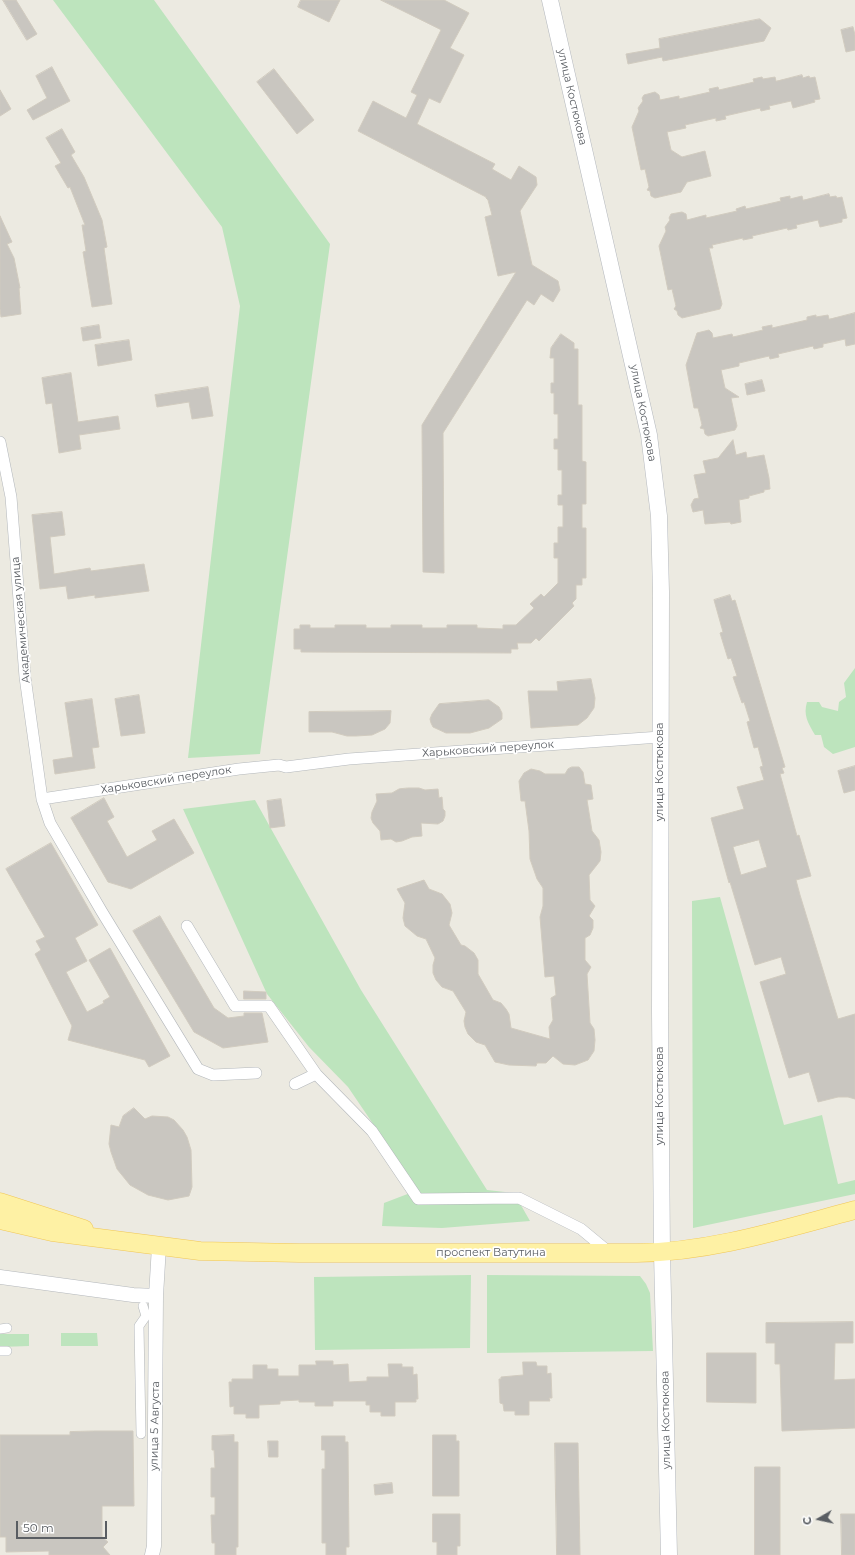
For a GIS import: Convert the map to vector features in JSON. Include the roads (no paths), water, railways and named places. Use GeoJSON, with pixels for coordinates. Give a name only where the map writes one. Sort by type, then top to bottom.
{"type":"FeatureCollection","features":[{"type":"Feature","properties":{"kind":"main road","name":"улица Костюкова"},"geometry":{"type":"LineString","coordinates":[[550,0],[649,435],[659,516],[661,592],[660,737],[662,1253],[669,1555]]}},
{"type":"Feature","properties":{"kind":"main road","name":"проспект Ватутина"},"geometry":{"type":"LineString","coordinates":[[0,1202],[122,1242]]}},
{"type":"Feature","properties":{"kind":"main road","name":"проспект Ватутина"},"geometry":{"type":"LineString","coordinates":[[0,1220],[52,1232],[200,1251],[299,1253],[662,1253],[736,1241],[855,1210]]}},
{"type":"Feature","properties":{"kind":"street","name":"Академическая улица"},"geometry":{"type":"LineString","coordinates":[[0,442],[11,498],[25,676],[42,799]]}},
{"type":"Feature","properties":{"kind":"street","name":"Харьковский переулок"},"geometry":{"type":"LineString","coordinates":[[42,799],[239,769],[279,765],[286,767],[349,759],[660,737]]}},
{"type":"Feature","properties":{"kind":"street"},"geometry":{"type":"LineString","coordinates":[[42,799],[50,823],[102,912],[198,1069],[213,1075],[256,1073]]}},
{"type":"Feature","properties":{"kind":"street"},"geometry":{"type":"LineString","coordinates":[[187,926],[235,1006],[269,1006],[316,1074],[372,1131],[418,1199],[520,1198],[581,1229],[610,1253]]}},
{"type":"Feature","properties":{"kind":"street"},"geometry":{"type":"LineString","coordinates":[[295,1084],[316,1074]]}},
{"type":"Feature","properties":{"kind":"street","name":"улица 5 Августа"},"geometry":{"type":"LineString","coordinates":[[152,1555],[154,1546],[156,1296],[159,1246]]}},
{"type":"Feature","properties":{"kind":"street"},"geometry":{"type":"LineString","coordinates":[[0,1277],[133,1295],[156,1296]]}},
{"type":"Feature","properties":{"kind":"street"},"geometry":{"type":"LineString","coordinates":[[141,1434],[135,1327],[148,1316],[143,1306]]}}]}
